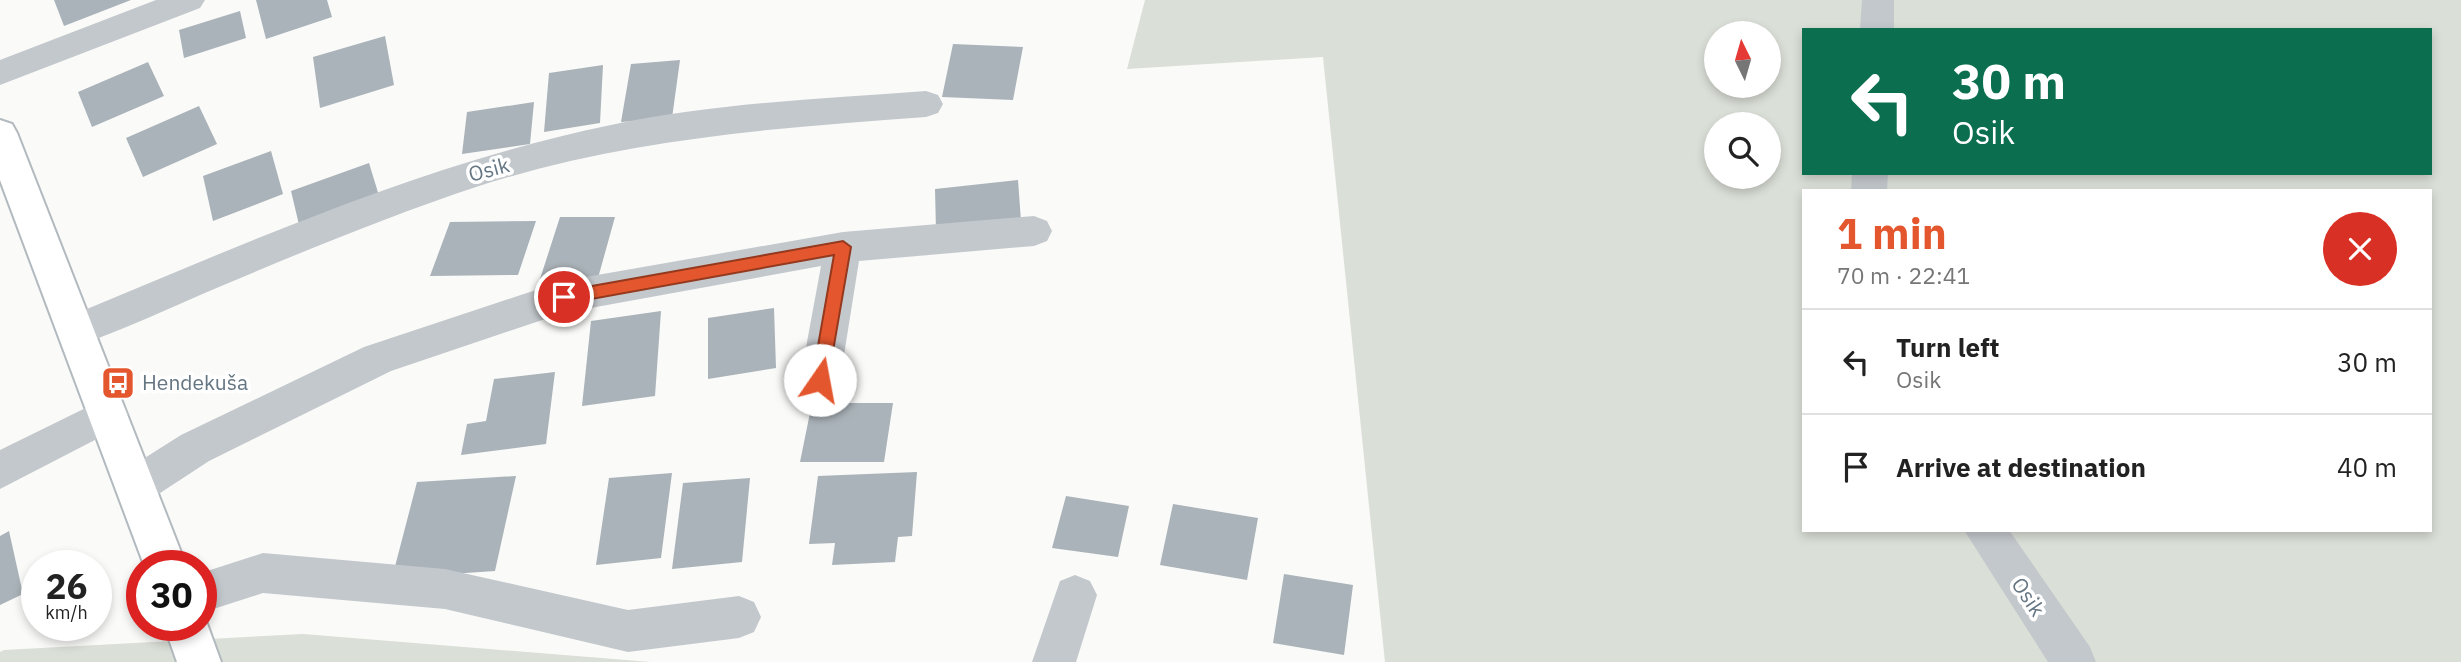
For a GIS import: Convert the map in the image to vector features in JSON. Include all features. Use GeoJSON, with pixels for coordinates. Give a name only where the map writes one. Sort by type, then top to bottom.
{"type":"FeatureCollection","features":[{"type":"Feature","properties":{"kind":"main road"},"geometry":{"type":"LineString","coordinates":[[0,133],[159,550]]}},
{"type":"Feature","properties":{"kind":"main road"},"geometry":{"type":"LineString","coordinates":[[192,641],[199,662]]}},
{"type":"Feature","properties":{"kind":"street"},"geometry":{"type":"LineString","coordinates":[[0,73],[189,0]]}},
{"type":"Feature","properties":{"kind":"street"},"geometry":{"type":"LineString","coordinates":[[1877,28],[1878,0]]}},
{"type":"Feature","properties":{"kind":"street","name":"Osik"},"geometry":{"type":"LineString","coordinates":[[77,330],[331,226],[468,175],[624,136],[744,118],[926,104]]}},
{"type":"Feature","properties":{"kind":"street"},"geometry":{"type":"LineString","coordinates":[[136,486],[195,448],[378,359],[564,297],[843,247],[1034,231]]}},
{"type":"Feature","properties":{"kind":"street"},"geometry":{"type":"LineString","coordinates":[[820,380],[843,247]]}},
{"type":"Feature","properties":{"kind":"street"},"geometry":{"type":"LineString","coordinates":[[0,471],[108,414]]}},
{"type":"Feature","properties":{"kind":"street","name":"Osik"},"geometry":{"type":"LineString","coordinates":[[1986,532],[2074,662]]}},
{"type":"Feature","properties":{"kind":"street"},"geometry":{"type":"LineString","coordinates":[[217,588],[262,573],[445,589],[628,631],[739,617]]}},
{"type":"Feature","properties":{"kind":"street"},"geometry":{"type":"LineString","coordinates":[[1054,662],[1074,595]]}},
{"type":"Feature","properties":{"kind":"shaded area"},"geometry":{"type":"Polygon","coordinates":[[[1145,0],[2461,0],[2461,662],[1385,662],[1323,57],[1127,69],[1145,0]]]}},
{"type":"Feature","properties":{"kind":"shaded area"},"geometry":{"type":"Polygon","coordinates":[[[303,634],[651,662],[0,662],[0,652],[4,650],[217,641],[217,639],[303,634]]]}},
{"type":"Feature","properties":{"kind":"building"},"geometry":{"type":"Polygon","coordinates":[[[54,0],[131,0],[64,26],[54,0]]]}},
{"type":"Feature","properties":{"kind":"building"},"geometry":{"type":"Polygon","coordinates":[[[256,0],[327,0],[332,17],[266,39],[256,0]]]}},
{"type":"Feature","properties":{"kind":"building"},"geometry":{"type":"Polygon","coordinates":[[[240,11],[246,38],[184,58],[179,30],[240,11]]]}},
{"type":"Feature","properties":{"kind":"building"},"geometry":{"type":"Polygon","coordinates":[[[385,36],[394,85],[320,108],[313,57],[385,36]]]}},
{"type":"Feature","properties":{"kind":"building"},"geometry":{"type":"Polygon","coordinates":[[[953,44],[1023,47],[1013,100],[942,97],[953,44]]]}},
{"type":"Feature","properties":{"kind":"building"},"geometry":{"type":"Polygon","coordinates":[[[680,60],[672,118],[621,122],[631,64],[680,60]]]}},
{"type":"Feature","properties":{"kind":"building"},"geometry":{"type":"Polygon","coordinates":[[[148,62],[164,96],[92,127],[78,92],[148,62]]]}},
{"type":"Feature","properties":{"kind":"building"},"geometry":{"type":"Polygon","coordinates":[[[603,65],[600,123],[544,132],[549,73],[603,65]]]}},
{"type":"Feature","properties":{"kind":"building"},"geometry":{"type":"Polygon","coordinates":[[[534,102],[530,144],[462,154],[467,112],[534,102]]]}},
{"type":"Feature","properties":{"kind":"building"},"geometry":{"type":"Polygon","coordinates":[[[199,106],[217,144],[143,177],[126,138],[199,106]]]}},
{"type":"Feature","properties":{"kind":"building"},"geometry":{"type":"Polygon","coordinates":[[[271,151],[283,194],[213,221],[203,176],[271,151]]]}},
{"type":"Feature","properties":{"kind":"building"},"geometry":{"type":"Polygon","coordinates":[[[369,163],[380,199],[300,229],[291,191],[369,163]]]}},
{"type":"Feature","properties":{"kind":"building"},"geometry":{"type":"Polygon","coordinates":[[[1018,180],[1021,221],[936,231],[935,189],[1018,180]]]}},
{"type":"Feature","properties":{"kind":"building"},"geometry":{"type":"Polygon","coordinates":[[[560,217],[615,217],[598,278],[540,279],[560,217]]]}},
{"type":"Feature","properties":{"kind":"building"},"geometry":{"type":"Polygon","coordinates":[[[536,221],[518,275],[430,276],[450,222],[536,221]]]}},
{"type":"Feature","properties":{"kind":"building"},"geometry":{"type":"Polygon","coordinates":[[[774,308],[776,368],[708,379],[708,318],[774,308]]]}},
{"type":"Feature","properties":{"kind":"building"},"geometry":{"type":"Polygon","coordinates":[[[661,311],[655,396],[582,406],[591,321],[661,311]]]}},
{"type":"Feature","properties":{"kind":"building"},"geometry":{"type":"Polygon","coordinates":[[[555,372],[546,444],[461,455],[467,424],[486,421],[494,379],[555,372]]]}},
{"type":"Feature","properties":{"kind":"building"},"geometry":{"type":"Polygon","coordinates":[[[812,403],[893,403],[884,462],[800,462],[812,403]]]}},
{"type":"Feature","properties":{"kind":"building"},"geometry":{"type":"Polygon","coordinates":[[[917,472],[912,536],[898,537],[895,562],[832,565],[835,543],[809,544],[818,476],[917,472]]]}},
{"type":"Feature","properties":{"kind":"building"},"geometry":{"type":"Polygon","coordinates":[[[672,473],[661,558],[596,565],[609,478],[672,473]]]}},
{"type":"Feature","properties":{"kind":"building"},"geometry":{"type":"Polygon","coordinates":[[[516,476],[495,571],[392,578],[417,482],[516,476]]]}},
{"type":"Feature","properties":{"kind":"building"},"geometry":{"type":"Polygon","coordinates":[[[750,478],[742,562],[672,569],[683,483],[750,478]]]}},
{"type":"Feature","properties":{"kind":"building"},"geometry":{"type":"Polygon","coordinates":[[[1066,496],[1129,506],[1118,557],[1052,548],[1066,496]]]}},
{"type":"Feature","properties":{"kind":"building"},"geometry":{"type":"Polygon","coordinates":[[[1173,504],[1258,518],[1247,580],[1160,565],[1173,504]]]}},
{"type":"Feature","properties":{"kind":"building"},"geometry":{"type":"Polygon","coordinates":[[[9,531],[21,595],[0,605],[0,536],[9,531]]]}},
{"type":"Feature","properties":{"kind":"building"},"geometry":{"type":"Polygon","coordinates":[[[1284,574],[1353,585],[1344,655],[1273,643],[1284,574]]]}},
{"type":"Feature","properties":{"kind":"place","name":"Hendekuša"},"geometry":{"type":"Point","coordinates":[118,383]}},
{"type":"Feature","properties":{"kind":"route"},"geometry":{"type":"LineString","coordinates":[[564,297],[843,247],[820,380]]}}]}
